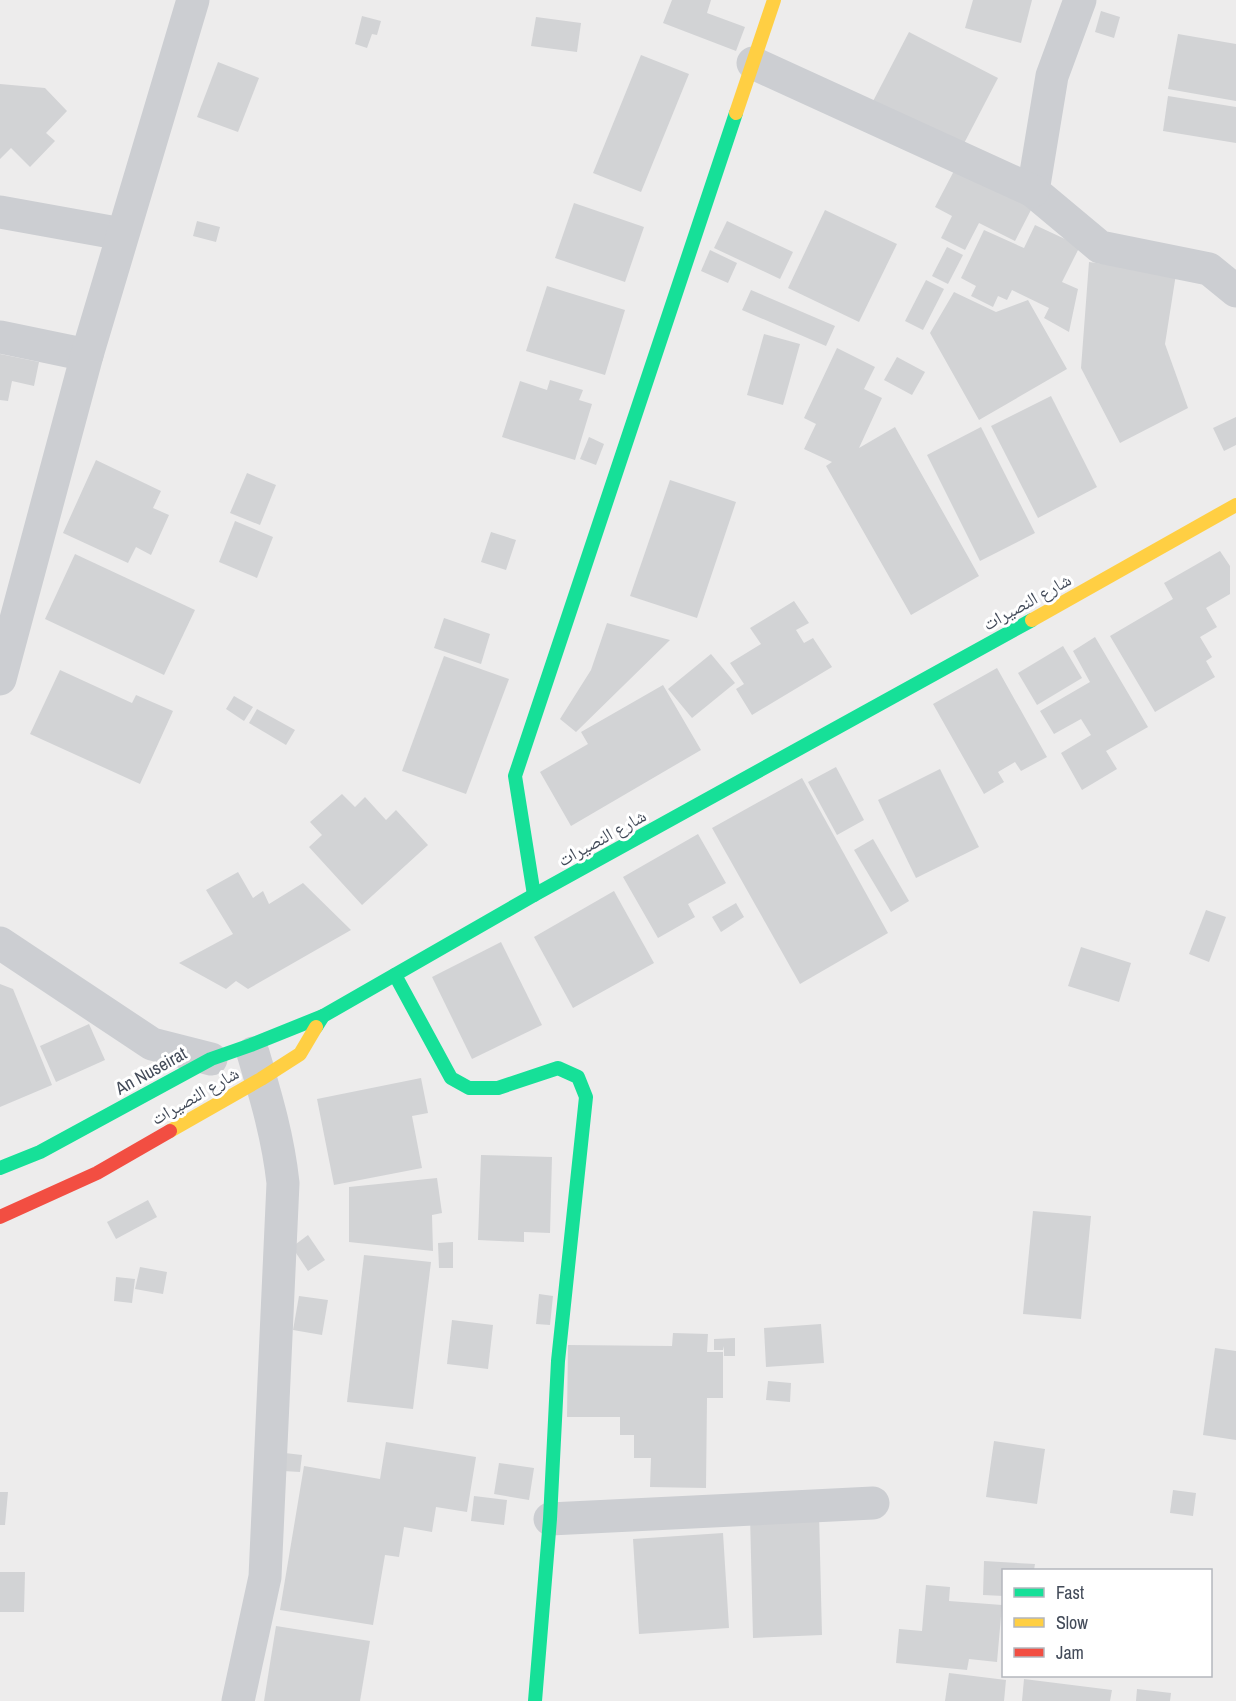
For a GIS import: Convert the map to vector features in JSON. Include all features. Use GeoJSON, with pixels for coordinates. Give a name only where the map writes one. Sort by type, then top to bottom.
{"type":"FeatureCollection","features":[{"type":"Feature","properties":{"kind":"street"},"geometry":{"type":"LineString","coordinates":[[0,679],[87,355],[193,0]]}},
{"type":"Feature","properties":{"kind":"street"},"geometry":{"type":"LineString","coordinates":[[534,896],[515,776],[774,0]]}},
{"type":"Feature","properties":{"kind":"street"},"geometry":{"type":"LineString","coordinates":[[1033,191],[1052,76],[1080,0]]}},
{"type":"Feature","properties":{"kind":"street"},"geometry":{"type":"LineString","coordinates":[[753,63],[1033,191],[1100,247],[1209,269],[1236,291]]}},
{"type":"Feature","properties":{"kind":"street"},"geometry":{"type":"LineString","coordinates":[[0,212],[122,234]]}},
{"type":"Feature","properties":{"kind":"street"},"geometry":{"type":"LineString","coordinates":[[0,337],[87,355]]}},
{"type":"Feature","properties":{"kind":"street","name":"شارع النصيرات"},"geometry":{"type":"LineString","coordinates":[[0,1217],[97,1173],[261,1079],[300,1054],[323,1016],[1236,505]]}},
{"type":"Feature","properties":{"kind":"street"},"geometry":{"type":"LineString","coordinates":[[0,943],[152,1044],[211,1059]]}},
{"type":"Feature","properties":{"kind":"street"},"geometry":{"type":"LineString","coordinates":[[395,975],[451,1078],[469,1088],[498,1088],[558,1068],[578,1077],[586,1097],[558,1361],[550,1519],[535,1701]]}},
{"type":"Feature","properties":{"kind":"street","name":"An Nuseirat"},"geometry":{"type":"LineString","coordinates":[[0,1168],[40,1152],[211,1059],[323,1016]]}},
{"type":"Feature","properties":{"kind":"street"},"geometry":{"type":"LineString","coordinates":[[238,1701],[265,1577],[283,1183],[279,1150],[251,1045]]}},
{"type":"Feature","properties":{"kind":"street"},"geometry":{"type":"LineString","coordinates":[[550,1519],[873,1503]]}},
{"type":"Feature","properties":{"kind":"building"},"geometry":{"type":"Polygon","coordinates":[[[672,0],[711,0],[707,13],[745,27],[736,51],[663,23],[672,0]]]}},
{"type":"Feature","properties":{"kind":"building"},"geometry":{"type":"Polygon","coordinates":[[[973,0],[1032,0],[1021,43],[965,28],[973,0]]]}},
{"type":"Feature","properties":{"kind":"building"},"geometry":{"type":"Polygon","coordinates":[[[1101,11],[1120,17],[1114,38],[1095,32],[1101,11]]]}},
{"type":"Feature","properties":{"kind":"building"},"geometry":{"type":"Polygon","coordinates":[[[362,16],[381,21],[377,35],[372,34],[367,48],[355,44],[362,16]]]}},
{"type":"Feature","properties":{"kind":"building"},"geometry":{"type":"Polygon","coordinates":[[[536,17],[581,23],[577,52],[531,46],[536,17]]]}},
{"type":"Feature","properties":{"kind":"building"},"geometry":{"type":"Polygon","coordinates":[[[909,32],[998,78],[959,153],[870,107],[909,32]]]}},
{"type":"Feature","properties":{"kind":"building"},"geometry":{"type":"Polygon","coordinates":[[[1178,34],[1236,44],[1236,101],[1168,89],[1178,34]]]}},
{"type":"Feature","properties":{"kind":"building"},"geometry":{"type":"Polygon","coordinates":[[[641,55],[689,74],[641,192],[593,173],[641,55]]]}},
{"type":"Feature","properties":{"kind":"building"},"geometry":{"type":"Polygon","coordinates":[[[218,62],[259,78],[238,132],[197,117],[218,62]]]}},
{"type":"Feature","properties":{"kind":"building"},"geometry":{"type":"Polygon","coordinates":[[[0,84],[45,88],[67,111],[46,133],[55,141],[30,167],[11,148],[0,159],[0,84]]]}},
{"type":"Feature","properties":{"kind":"building"},"geometry":{"type":"Polygon","coordinates":[[[1168,96],[1236,107],[1236,143],[1163,131],[1168,96]]]}},
{"type":"Feature","properties":{"kind":"building"},"geometry":{"type":"Polygon","coordinates":[[[955,169],[1032,208],[1015,241],[979,223],[965,250],[941,238],[952,216],[935,207],[955,169]]]}},
{"type":"Feature","properties":{"kind":"building"},"geometry":{"type":"Polygon","coordinates":[[[574,203],[644,227],[625,282],[555,258],[574,203]]]}},
{"type":"Feature","properties":{"kind":"building"},"geometry":{"type":"Polygon","coordinates":[[[825,210],[897,244],[859,322],[788,288],[825,210]]]}},
{"type":"Feature","properties":{"kind":"building"},"geometry":{"type":"Polygon","coordinates":[[[197,221],[220,227],[216,242],[193,236],[197,221]]]}},
{"type":"Feature","properties":{"kind":"building"},"geometry":{"type":"Polygon","coordinates":[[[727,221],[793,252],[780,279],[714,248],[727,221]]]}},
{"type":"Feature","properties":{"kind":"building"},"geometry":{"type":"Polygon","coordinates":[[[1035,225],[1080,246],[1062,282],[1078,289],[1069,332],[1044,318],[1049,308],[1012,290],[1007,300],[998,296],[993,307],[971,296],[976,286],[961,278],[984,230],[1024,248],[1035,225]]]}},
{"type":"Feature","properties":{"kind":"building"},"geometry":{"type":"Polygon","coordinates":[[[947,247],[963,255],[948,284],[932,276],[947,247]]]}},
{"type":"Feature","properties":{"kind":"building"},"geometry":{"type":"Polygon","coordinates":[[[710,250],[737,263],[728,283],[701,271],[710,250]]]}},
{"type":"Feature","properties":{"kind":"building"},"geometry":{"type":"Polygon","coordinates":[[[1089,262],[1176,274],[1165,344],[1188,408],[1120,443],[1081,368],[1089,262]]]}},
{"type":"Feature","properties":{"kind":"building"},"geometry":{"type":"Polygon","coordinates":[[[926,280],[944,289],[923,330],[905,321],[926,280]]]}},
{"type":"Feature","properties":{"kind":"building"},"geometry":{"type":"Polygon","coordinates":[[[547,286],[625,310],[605,375],[526,351],[547,286]]]}},
{"type":"Feature","properties":{"kind":"building"},"geometry":{"type":"Polygon","coordinates":[[[751,290],[835,326],[826,346],[742,310],[751,290]]]}},
{"type":"Feature","properties":{"kind":"building"},"geometry":{"type":"Polygon","coordinates":[[[954,292],[996,312],[1028,300],[1067,369],[979,420],[930,333],[954,292]]]}},
{"type":"Feature","properties":{"kind":"building"},"geometry":{"type":"Polygon","coordinates":[[[764,334],[800,344],[783,405],[747,395],[764,334]]]}},
{"type":"Feature","properties":{"kind":"building"},"geometry":{"type":"Polygon","coordinates":[[[837,348],[875,367],[864,389],[882,398],[859,448],[895,427],[979,576],[911,615],[826,466],[832,462],[804,449],[816,424],[804,418],[837,348]]]}},
{"type":"Feature","properties":{"kind":"building"},"geometry":{"type":"Polygon","coordinates":[[[0,354],[39,362],[34,386],[12,381],[8,401],[0,400],[0,354]]]}},
{"type":"Feature","properties":{"kind":"building"},"geometry":{"type":"Polygon","coordinates":[[[897,357],[925,372],[912,395],[884,380],[897,357]]]}},
{"type":"Feature","properties":{"kind":"building"},"geometry":{"type":"Polygon","coordinates":[[[550,380],[583,390],[579,400],[592,404],[575,460],[502,437],[520,381],[547,390],[550,380]]]}},
{"type":"Feature","properties":{"kind":"building"},"geometry":{"type":"Polygon","coordinates":[[[1051,396],[1097,487],[1038,518],[991,426],[1051,396]]]}},
{"type":"Feature","properties":{"kind":"building"},"geometry":{"type":"Polygon","coordinates":[[[1236,417],[1236,445],[1224,451],[1213,428],[1236,417]]]}},
{"type":"Feature","properties":{"kind":"building"},"geometry":{"type":"Polygon","coordinates":[[[981,427],[1035,533],[980,561],[927,455],[981,427]]]}},
{"type":"Feature","properties":{"kind":"building"},"geometry":{"type":"Polygon","coordinates":[[[589,437],[604,444],[596,465],[580,459],[589,437]]]}},
{"type":"Feature","properties":{"kind":"building"},"geometry":{"type":"Polygon","coordinates":[[[96,460],[161,491],[153,508],[169,515],[151,555],[136,547],[128,563],[63,533],[96,460]]]}},
{"type":"Feature","properties":{"kind":"building"},"geometry":{"type":"Polygon","coordinates":[[[247,473],[276,485],[260,525],[230,513],[247,473]]]}},
{"type":"Feature","properties":{"kind":"building"},"geometry":{"type":"Polygon","coordinates":[[[670,480],[736,502],[697,618],[630,596],[670,480]]]}},
{"type":"Feature","properties":{"kind":"building"},"geometry":{"type":"Polygon","coordinates":[[[235,521],[273,537],[257,578],[219,562],[235,521]]]}},
{"type":"Feature","properties":{"kind":"building"},"geometry":{"type":"Polygon","coordinates":[[[491,532],[516,540],[506,570],[481,562],[491,532]]]}},
{"type":"Feature","properties":{"kind":"building"},"geometry":{"type":"Polygon","coordinates":[[[1220,551],[1230,566],[1230,594],[1206,608],[1217,627],[1200,637],[1212,657],[1206,661],[1215,677],[1155,712],[1110,636],[1173,599],[1164,583],[1220,551]]]}},
{"type":"Feature","properties":{"kind":"building"},"geometry":{"type":"Polygon","coordinates":[[[75,554],[195,610],[164,675],[45,619],[75,554]]]}},
{"type":"Feature","properties":{"kind":"building"},"geometry":{"type":"Polygon","coordinates":[[[794,601],[809,623],[796,630],[804,643],[813,638],[832,667],[752,715],[736,689],[744,684],[730,663],[761,644],[750,628],[794,601]]]}},
{"type":"Feature","properties":{"kind":"building"},"geometry":{"type":"Polygon","coordinates":[[[444,618],[490,634],[481,664],[434,648],[444,618]]]}},
{"type":"Feature","properties":{"kind":"building"},"geometry":{"type":"Polygon","coordinates":[[[607,623],[670,640],[576,732],[560,719],[591,670],[607,623]]]}},
{"type":"Feature","properties":{"kind":"building"},"geometry":{"type":"Polygon","coordinates":[[[1095,637],[1148,727],[1106,751],[1117,769],[1082,790],[1061,753],[1091,735],[1081,719],[1054,734],[1040,711],[1090,682],[1073,651],[1095,637]]]}},
{"type":"Feature","properties":{"kind":"building"},"geometry":{"type":"Polygon","coordinates":[[[1063,646],[1082,678],[1037,705],[1018,673],[1063,646]]]}},
{"type":"Feature","properties":{"kind":"building"},"geometry":{"type":"Polygon","coordinates":[[[711,654],[735,683],[692,718],[668,689],[711,654]]]}},
{"type":"Feature","properties":{"kind":"building"},"geometry":{"type":"Polygon","coordinates":[[[444,656],[509,679],[466,794],[402,771],[444,656]]]}},
{"type":"Feature","properties":{"kind":"building"},"geometry":{"type":"Polygon","coordinates":[[[997,668],[1047,757],[1021,771],[1015,762],[998,772],[1004,782],[984,794],[933,704],[997,668]]]}},
{"type":"Feature","properties":{"kind":"building"},"geometry":{"type":"Polygon","coordinates":[[[60,670],[132,703],[136,695],[173,711],[140,784],[30,734],[60,670]]]}},
{"type":"Feature","properties":{"kind":"building"},"geometry":{"type":"Polygon","coordinates":[[[663,685],[701,750],[571,826],[540,772],[588,744],[581,732],[663,685]]]}},
{"type":"Feature","properties":{"kind":"building"},"geometry":{"type":"Polygon","coordinates":[[[234,696],[253,707],[244,721],[226,709],[234,696]]]}},
{"type":"Feature","properties":{"kind":"building"},"geometry":{"type":"Polygon","coordinates":[[[257,709],[295,730],[286,745],[249,723],[257,709]]]}},
{"type":"Feature","properties":{"kind":"building"},"geometry":{"type":"Polygon","coordinates":[[[836,767],[864,820],[837,835],[808,782],[836,767]]]}},
{"type":"Feature","properties":{"kind":"building"},"geometry":{"type":"Polygon","coordinates":[[[940,769],[979,847],[916,878],[878,800],[940,769]]]}},
{"type":"Feature","properties":{"kind":"building"},"geometry":{"type":"Polygon","coordinates":[[[802,778],[888,933],[800,984],[712,828],[802,778]]]}},
{"type":"Feature","properties":{"kind":"building"},"geometry":{"type":"Polygon","coordinates":[[[342,794],[355,807],[365,797],[386,820],[396,810],[428,845],[362,905],[309,847],[322,835],[310,822],[342,794]]]}},
{"type":"Feature","properties":{"kind":"building"},"geometry":{"type":"Polygon","coordinates":[[[698,834],[726,883],[688,904],[695,917],[658,938],[623,877],[698,834]]]}},
{"type":"Feature","properties":{"kind":"building"},"geometry":{"type":"Polygon","coordinates":[[[873,839],[909,901],[891,912],[854,850],[873,839]]]}},
{"type":"Feature","properties":{"kind":"building"},"geometry":{"type":"Polygon","coordinates":[[[238,872],[253,898],[263,891],[269,904],[303,883],[351,930],[248,989],[236,981],[226,989],[179,963],[233,934],[206,890],[238,872]]]}},
{"type":"Feature","properties":{"kind":"building"},"geometry":{"type":"Polygon","coordinates":[[[614,891],[654,963],[573,1008],[534,937],[614,891]]]}},
{"type":"Feature","properties":{"kind":"building"},"geometry":{"type":"Polygon","coordinates":[[[736,903],[744,917],[721,932],[712,917],[736,903]]]}},
{"type":"Feature","properties":{"kind":"building"},"geometry":{"type":"Polygon","coordinates":[[[1206,910],[1226,917],[1209,962],[1189,954],[1206,910]]]}},
{"type":"Feature","properties":{"kind":"building"},"geometry":{"type":"Polygon","coordinates":[[[501,942],[542,1025],[472,1059],[432,977],[501,942]]]}},
{"type":"Feature","properties":{"kind":"building"},"geometry":{"type":"Polygon","coordinates":[[[1081,947],[1131,963],[1119,1002],[1068,986],[1081,947]]]}},
{"type":"Feature","properties":{"kind":"building"},"geometry":{"type":"Polygon","coordinates":[[[0,984],[13,989],[52,1085],[0,1107],[0,984]]]}},
{"type":"Feature","properties":{"kind":"building"},"geometry":{"type":"Polygon","coordinates":[[[89,1024],[105,1060],[56,1082],[40,1046],[89,1024]]]}},
{"type":"Feature","properties":{"kind":"building"},"geometry":{"type":"Polygon","coordinates":[[[421,1078],[428,1113],[412,1116],[422,1168],[334,1185],[317,1099],[421,1078]]]}},
{"type":"Feature","properties":{"kind":"building"},"geometry":{"type":"Polygon","coordinates":[[[481,1155],[552,1157],[550,1233],[524,1232],[524,1242],[478,1240],[481,1155]]]}},
{"type":"Feature","properties":{"kind":"building"},"geometry":{"type":"Polygon","coordinates":[[[437,1178],[442,1213],[432,1215],[433,1251],[349,1242],[349,1187],[437,1178]]]}},
{"type":"Feature","properties":{"kind":"building"},"geometry":{"type":"Polygon","coordinates":[[[148,1200],[157,1217],[116,1239],[107,1222],[148,1200]]]}},
{"type":"Feature","properties":{"kind":"building"},"geometry":{"type":"Polygon","coordinates":[[[1033,1211],[1091,1216],[1081,1319],[1023,1314],[1033,1211]]]}},
{"type":"Feature","properties":{"kind":"building"},"geometry":{"type":"Polygon","coordinates":[[[308,1235],[325,1260],[308,1271],[292,1247],[308,1235]]]}},
{"type":"Feature","properties":{"kind":"building"},"geometry":{"type":"Polygon","coordinates":[[[453,1242],[453,1268],[439,1268],[438,1243],[453,1242]]]}},
{"type":"Feature","properties":{"kind":"building"},"geometry":{"type":"Polygon","coordinates":[[[364,1255],[431,1262],[413,1409],[347,1402],[364,1255]]]}},
{"type":"Feature","properties":{"kind":"building"},"geometry":{"type":"Polygon","coordinates":[[[140,1267],[167,1272],[163,1294],[135,1289],[140,1267]]]}},
{"type":"Feature","properties":{"kind":"building"},"geometry":{"type":"Polygon","coordinates":[[[116,1277],[135,1279],[132,1303],[114,1301],[116,1277]]]}},
{"type":"Feature","properties":{"kind":"building"},"geometry":{"type":"Polygon","coordinates":[[[539,1294],[553,1296],[550,1325],[536,1324],[539,1294]]]}},
{"type":"Feature","properties":{"kind":"building"},"geometry":{"type":"Polygon","coordinates":[[[299,1296],[328,1300],[322,1335],[293,1330],[299,1296]]]}},
{"type":"Feature","properties":{"kind":"building"},"geometry":{"type":"Polygon","coordinates":[[[452,1320],[493,1325],[488,1369],[447,1364],[452,1320]]]}},
{"type":"Feature","properties":{"kind":"building"},"geometry":{"type":"Polygon","coordinates":[[[821,1324],[824,1363],[766,1367],[764,1328],[821,1324]]]}},
{"type":"Feature","properties":{"kind":"building"},"geometry":{"type":"Polygon","coordinates":[[[673,1333],[708,1334],[707,1352],[723,1352],[723,1398],[707,1398],[706,1488],[650,1487],[651,1458],[634,1458],[634,1435],[620,1435],[620,1417],[567,1417],[568,1345],[672,1346],[673,1333]]]}},
{"type":"Feature","properties":{"kind":"building"},"geometry":{"type":"Polygon","coordinates":[[[735,1338],[735,1356],[724,1356],[724,1346],[723,1350],[714,1350],[714,1339],[735,1338]]]}},
{"type":"Feature","properties":{"kind":"building"},"geometry":{"type":"Polygon","coordinates":[[[1215,1348],[1236,1351],[1236,1440],[1203,1435],[1215,1348]]]}},
{"type":"Feature","properties":{"kind":"building"},"geometry":{"type":"Polygon","coordinates":[[[768,1381],[791,1383],[790,1402],[766,1400],[768,1381]]]}},
{"type":"Feature","properties":{"kind":"building"},"geometry":{"type":"Polygon","coordinates":[[[994,1441],[1045,1449],[1037,1504],[986,1497],[994,1441]]]}},
{"type":"Feature","properties":{"kind":"building"},"geometry":{"type":"Polygon","coordinates":[[[386,1442],[476,1457],[467,1512],[436,1507],[432,1532],[404,1527],[399,1557],[385,1555],[373,1625],[280,1610],[304,1466],[380,1479],[386,1442]]]}},
{"type":"Feature","properties":{"kind":"building"},"geometry":{"type":"Polygon","coordinates":[[[285,1453],[302,1455],[300,1472],[283,1471],[285,1453]]]}},
{"type":"Feature","properties":{"kind":"building"},"geometry":{"type":"Polygon","coordinates":[[[499,1463],[534,1468],[529,1500],[494,1494],[499,1463]]]}},
{"type":"Feature","properties":{"kind":"building"},"geometry":{"type":"Polygon","coordinates":[[[1173,1490],[1196,1493],[1193,1516],[1170,1513],[1173,1490]]]}},
{"type":"Feature","properties":{"kind":"building"},"geometry":{"type":"Polygon","coordinates":[[[0,1492],[8,1492],[5,1525],[0,1525],[0,1492]]]}},
{"type":"Feature","properties":{"kind":"building"},"geometry":{"type":"Polygon","coordinates":[[[474,1496],[507,1500],[504,1525],[471,1521],[474,1496]]]}},
{"type":"Feature","properties":{"kind":"building"},"geometry":{"type":"Polygon","coordinates":[[[819,1513],[822,1635],[753,1638],[750,1515],[819,1513]]]}},
{"type":"Feature","properties":{"kind":"building"},"geometry":{"type":"Polygon","coordinates":[[[723,1533],[729,1628],[639,1634],[633,1539],[723,1533]]]}},
{"type":"Feature","properties":{"kind":"building"},"geometry":{"type":"Polygon","coordinates":[[[984,1561],[1035,1564],[1034,1569],[1002,1569],[1002,1596],[983,1595],[984,1561]]]}},
{"type":"Feature","properties":{"kind":"building"},"geometry":{"type":"Polygon","coordinates":[[[0,1572],[25,1572],[24,1612],[0,1612],[0,1572]]]}},
{"type":"Feature","properties":{"kind":"building"},"geometry":{"type":"Polygon","coordinates":[[[926,1585],[950,1587],[949,1601],[1002,1605],[997,1662],[969,1659],[967,1670],[896,1663],[899,1629],[922,1631],[926,1585]]]}},
{"type":"Feature","properties":{"kind":"building"},"geometry":{"type":"Polygon","coordinates":[[[276,1626],[370,1641],[360,1701],[264,1701],[276,1626]]]}},
{"type":"Feature","properties":{"kind":"building"},"geometry":{"type":"Polygon","coordinates":[[[949,1673],[1006,1680],[1004,1701],[945,1701],[949,1673]]]}},
{"type":"Feature","properties":{"kind":"building"},"geometry":{"type":"Polygon","coordinates":[[[1024,1679],[1112,1690],[1110,1701],[1022,1701],[1024,1679]]]}},
{"type":"Feature","properties":{"kind":"building"},"geometry":{"type":"Polygon","coordinates":[[[1137,1689],[1171,1693],[1170,1701],[1136,1701],[1137,1689]]]}},
{"type":"Feature","properties":{"kind":"traffic: fast"},"geometry":{"type":"LineString","coordinates":[[534,895],[515,776],[736,113]]}},
{"type":"Feature","properties":{"kind":"traffic: fast"},"geometry":{"type":"LineString","coordinates":[[316,1027],[323,1016],[534,895],[1032,620]]}},
{"type":"Feature","properties":{"kind":"traffic: fast"},"geometry":{"type":"LineString","coordinates":[[395,975],[451,1078],[469,1088],[498,1088],[558,1068],[578,1077],[586,1097],[558,1361],[550,1519],[535,1701]]}},
{"type":"Feature","properties":{"kind":"traffic: fast"},"geometry":{"type":"LineString","coordinates":[[0,1168],[40,1152],[211,1059],[323,1016]]}},
{"type":"Feature","properties":{"kind":"traffic: slow"},"geometry":{"type":"LineString","coordinates":[[736,113],[774,0]]}},
{"type":"Feature","properties":{"kind":"traffic: slow"},"geometry":{"type":"LineString","coordinates":[[1032,620],[1236,505]]}},
{"type":"Feature","properties":{"kind":"traffic: slow"},"geometry":{"type":"LineString","coordinates":[[170,1131],[300,1054],[316,1027]]}},
{"type":"Feature","properties":{"kind":"traffic: jam"},"geometry":{"type":"LineString","coordinates":[[0,1217],[97,1173],[170,1131]]}}]}
